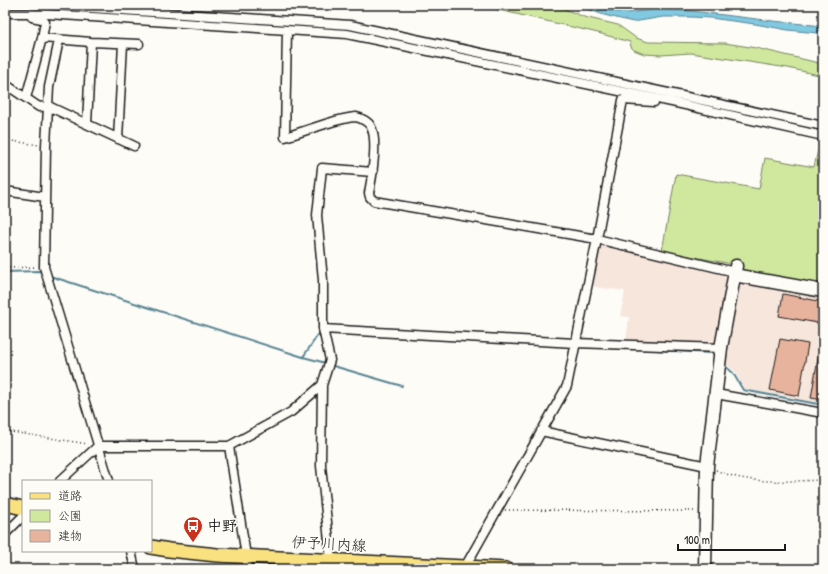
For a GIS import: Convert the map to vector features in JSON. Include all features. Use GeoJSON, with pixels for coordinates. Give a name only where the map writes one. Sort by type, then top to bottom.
{"type":"FeatureCollection","features":[{"type":"Feature","properties":{"kind":"main road"},"geometry":{"type":"LineString","coordinates":[[5,504],[22,508]]}},
{"type":"Feature","properties":{"kind":"main road","name":"伊予川内線"},"geometry":{"type":"LineString","coordinates":[[152,547],[218,555],[247,563],[506,569]]}},
{"type":"Feature","properties":{"kind":"street"},"geometry":{"type":"LineString","coordinates":[[47,5],[350,25],[823,126]]}},
{"type":"Feature","properties":{"kind":"street"},"geometry":{"type":"LineString","coordinates":[[5,14],[32,13],[347,34],[672,102],[823,136]]}},
{"type":"Feature","properties":{"kind":"street"},"geometry":{"type":"LineString","coordinates":[[5,14],[42,19],[45,22],[26,98]]}},
{"type":"Feature","properties":{"kind":"street"},"geometry":{"type":"LineString","coordinates":[[287,30],[286,137],[344,119],[355,117],[361,118],[371,126],[374,135],[369,193],[370,197],[374,201],[597,239],[823,291]]}},
{"type":"Feature","properties":{"kind":"street"},"geometry":{"type":"LineString","coordinates":[[42,38],[139,44]]}},
{"type":"Feature","properties":{"kind":"street"},"geometry":{"type":"LineString","coordinates":[[59,40],[49,87],[46,146],[44,267],[109,480]]}},
{"type":"Feature","properties":{"kind":"street"},"geometry":{"type":"LineString","coordinates":[[87,124],[91,42]]}},
{"type":"Feature","properties":{"kind":"street"},"geometry":{"type":"LineString","coordinates":[[118,139],[123,44]]}},
{"type":"Feature","properties":{"kind":"street"},"geometry":{"type":"LineString","coordinates":[[5,84],[39,107],[48,106],[134,146]]}},
{"type":"Feature","properties":{"kind":"street"},"geometry":{"type":"LineString","coordinates":[[464,567],[567,386],[623,100],[641,102],[715,104]]}},
{"type":"Feature","properties":{"kind":"street"},"geometry":{"type":"LineString","coordinates":[[332,565],[321,466],[322,385],[330,360],[323,329],[323,280],[317,215],[322,168],[372,172]]}},
{"type":"Feature","properties":{"kind":"street"},"geometry":{"type":"LineString","coordinates":[[5,191],[45,197]]}},
{"type":"Feature","properties":{"kind":"street"},"geometry":{"type":"LineString","coordinates":[[705,569],[707,466],[721,348],[735,271]]}},
{"type":"Feature","properties":{"kind":"street"},"geometry":{"type":"LineString","coordinates":[[323,329],[575,343],[721,348]]}},
{"type":"Feature","properties":{"kind":"street"},"geometry":{"type":"LineString","coordinates":[[61,480],[98,446],[229,446],[291,412],[322,385]]}},
{"type":"Feature","properties":{"kind":"street"},"geometry":{"type":"LineString","coordinates":[[716,394],[823,413]]}},
{"type":"Feature","properties":{"kind":"street"},"geometry":{"type":"LineString","coordinates":[[541,431],[707,466]]}},
{"type":"Feature","properties":{"kind":"street"},"geometry":{"type":"LineString","coordinates":[[229,446],[247,563]]}},
{"type":"Feature","properties":{"kind":"street"},"geometry":{"type":"LineString","coordinates":[[5,534],[22,517]]}},
{"type":"Feature","properties":{"kind":"street"},"geometry":{"type":"LineString","coordinates":[[131,552],[135,569]]}},
{"type":"Feature","properties":{"kind":"path"},"geometry":{"type":"LineString","coordinates":[[5,140],[46,146]]}},
{"type":"Feature","properties":{"kind":"path"},"geometry":{"type":"LineString","coordinates":[[5,268],[44,267]]}},
{"type":"Feature","properties":{"kind":"path"},"geometry":{"type":"LineString","coordinates":[[5,431],[98,446]]}},
{"type":"Feature","properties":{"kind":"path"},"geometry":{"type":"LineString","coordinates":[[707,466],[724,474],[743,479],[771,482],[823,480]]}},
{"type":"Feature","properties":{"kind":"path"},"geometry":{"type":"LineString","coordinates":[[497,510],[706,511]]}},
{"type":"Feature","properties":{"kind":"shaded area"},"geometry":{"type":"Polygon","coordinates":[[[599,242],[730,273],[717,346],[626,341],[629,317],[620,316],[625,291],[595,287],[591,283],[599,242]]]}},
{"type":"Feature","properties":{"kind":"shaded area"},"geometry":{"type":"Polygon","coordinates":[[[746,283],[823,297],[823,404],[744,389],[735,372],[725,363],[740,285],[746,283]]]}},
{"type":"Feature","properties":{"kind":"green space"},"geometry":{"type":"Polygon","coordinates":[[[477,5],[555,5],[584,17],[618,25],[636,38],[648,42],[725,43],[756,48],[823,64],[823,76],[788,68],[691,53],[661,55],[644,54],[634,50],[631,47],[630,42],[598,33],[477,5]]]}},
{"type":"Feature","properties":{"kind":"green space"},"geometry":{"type":"Polygon","coordinates":[[[818,150],[823,151],[823,286],[742,271],[743,266],[662,251],[676,174],[759,189],[765,158],[814,167],[818,150]]]}},
{"type":"Feature","properties":{"kind":"water"},"geometry":{"type":"Polygon","coordinates":[[[576,5],[598,5],[611,11],[627,13],[658,9],[691,11],[823,26],[823,33],[788,30],[710,18],[663,17],[633,22],[604,15],[576,5]]]}},
{"type":"Feature","properties":{"kind":"building"},"geometry":{"type":"Polygon","coordinates":[[[783,294],[823,302],[823,324],[779,316],[783,294]]]}},
{"type":"Feature","properties":{"kind":"building"},"geometry":{"type":"Polygon","coordinates":[[[780,339],[808,344],[799,396],[770,390],[780,339]]]}},
{"type":"Feature","properties":{"kind":"building"},"geometry":{"type":"Polygon","coordinates":[[[820,346],[823,347],[823,400],[811,398],[820,346]]]}},
{"type":"Feature","properties":{"kind":"waterway"},"geometry":{"type":"LineString","coordinates":[[5,272],[39,271],[44,273]]}},
{"type":"Feature","properties":{"kind":"waterway"},"geometry":{"type":"LineString","coordinates":[[50,276],[303,357],[320,332],[322,332]]}},
{"type":"Feature","properties":{"kind":"waterway"},"geometry":{"type":"LineString","coordinates":[[618,348],[712,353],[716,357]]}},
{"type":"Feature","properties":{"kind":"waterway"},"geometry":{"type":"LineString","coordinates":[[303,357],[326,363]]}},
{"type":"Feature","properties":{"kind":"waterway"},"geometry":{"type":"LineString","coordinates":[[723,364],[733,373],[743,390],[823,405]]}},
{"type":"Feature","properties":{"kind":"waterway"},"geometry":{"type":"LineString","coordinates":[[330,365],[402,386]]}},
{"type":"Feature","properties":{"kind":"place","name":"中野"},"geometry":{"type":"Point","coordinates":[193,543]}}]}
